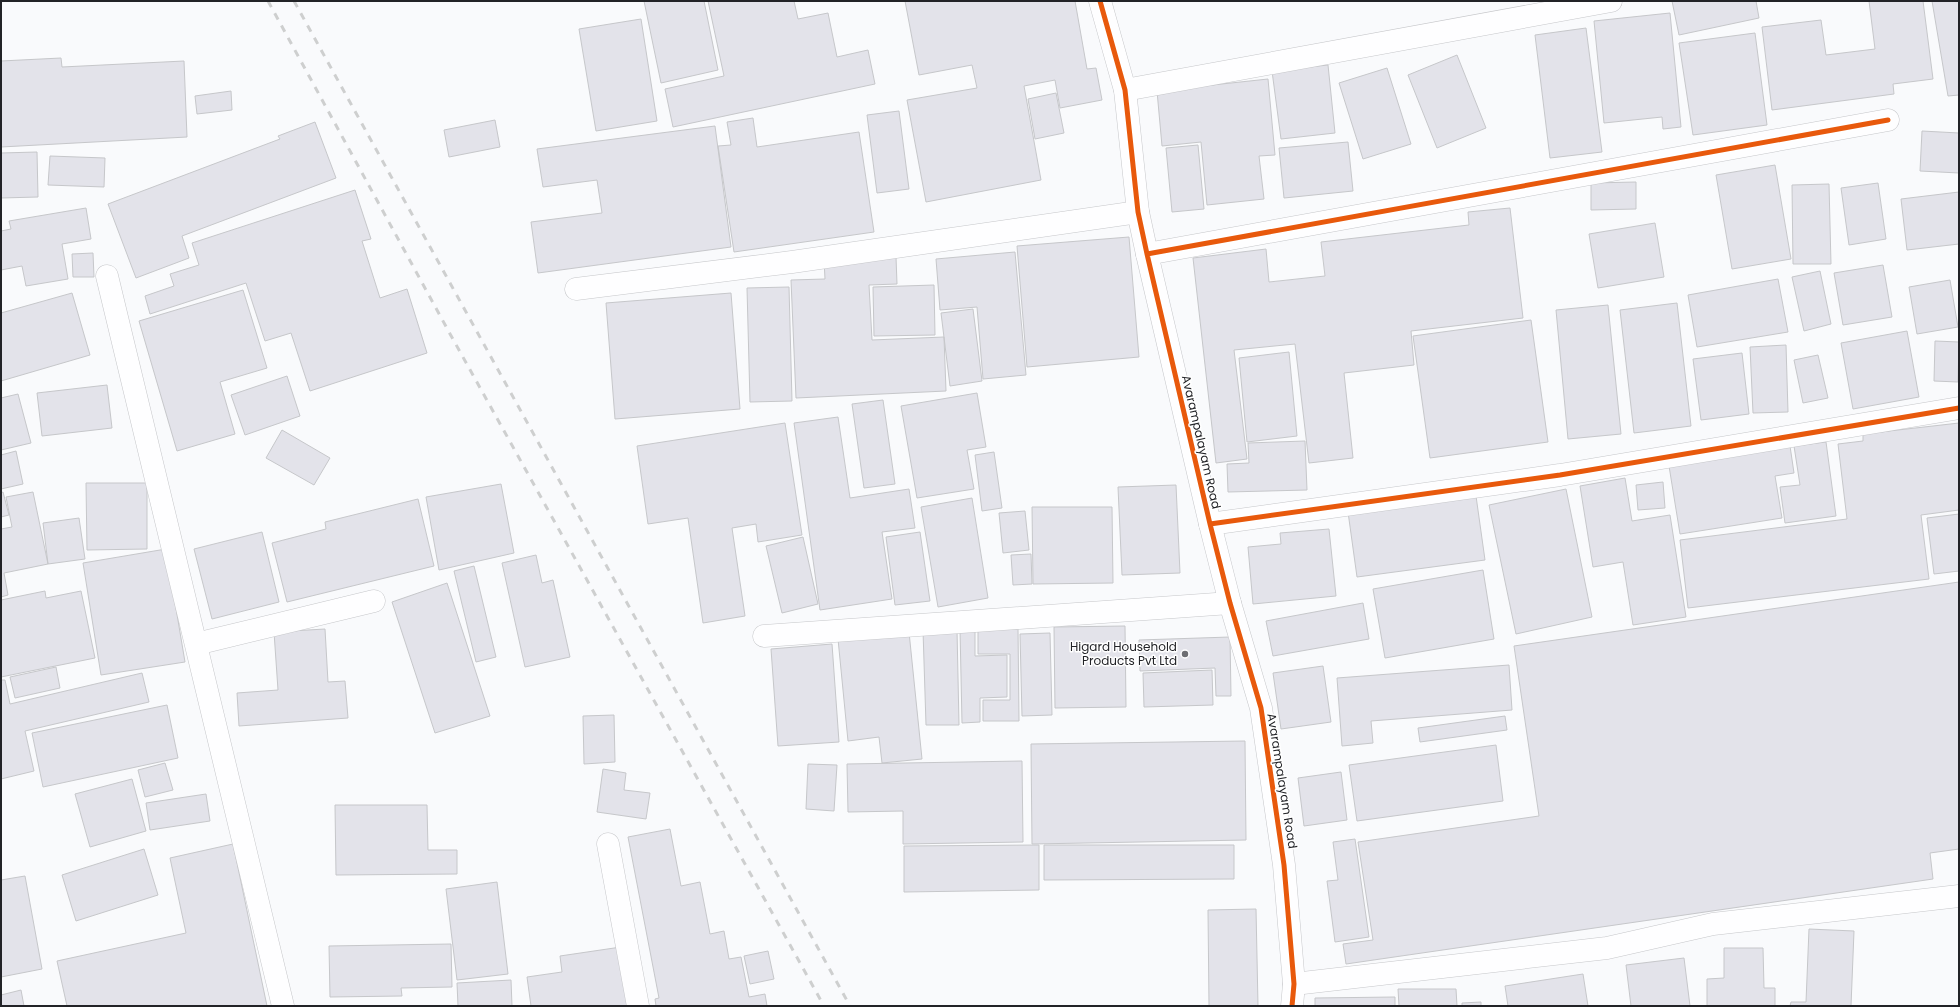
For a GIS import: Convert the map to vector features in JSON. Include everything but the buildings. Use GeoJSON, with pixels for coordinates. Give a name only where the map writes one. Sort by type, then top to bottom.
{"type":"FeatureCollection","features":[{"type":"Feature","properties":{"kind":"street","name":"Avarampalayam Road"},"geometry":{"type":"LineString","coordinates":[[1100,1],[1125,90],[1138,212],[1147,254],[1210,524],[1230,603],[1261,708],[1284,865],[1294,984],[1292,1006]]}},
{"type":"Feature","properties":{"kind":"street"},"geometry":{"type":"LineString","coordinates":[[1125,90],[1598,2]]}},
{"type":"Feature","properties":{"kind":"street"},"geometry":{"type":"LineString","coordinates":[[1147,254],[1888,120]]}},
{"type":"Feature","properties":{"kind":"street"},"geometry":{"type":"LineString","coordinates":[[576,290],[792,262],[1138,212]]}},
{"type":"Feature","properties":{"kind":"street"},"geometry":{"type":"LineString","coordinates":[[107,276],[283,1006]]}},
{"type":"Feature","properties":{"kind":"street"},"geometry":{"type":"LineString","coordinates":[[1210,524],[1560,475],[1959,408]]}},
{"type":"Feature","properties":{"kind":"street"},"geometry":{"type":"LineString","coordinates":[[196,644],[374,601]]}},
{"type":"Feature","properties":{"kind":"street"},"geometry":{"type":"LineString","coordinates":[[764,636],[1230,603]]}},
{"type":"Feature","properties":{"kind":"street"},"geometry":{"type":"LineString","coordinates":[[608,844],[638,1006]]}},
{"type":"Feature","properties":{"kind":"street"},"geometry":{"type":"LineString","coordinates":[[1294,984],[1607,948],[1713,924],[1959,896]]}},
{"type":"Feature","properties":{"kind":"railway"},"geometry":{"type":"LineString","coordinates":[[268,1],[449,332],[824,1006]]}},
{"type":"Feature","properties":{"kind":"railway"},"geometry":{"type":"LineString","coordinates":[[294,1],[850,1006]]}},
{"type":"Feature","properties":{"kind":"cycle path"},"geometry":{"type":"LineString","coordinates":[[1100,1],[1125,90],[1138,212],[1147,254],[1210,524],[1230,603],[1261,708],[1284,865],[1294,984],[1292,1006]]}},
{"type":"Feature","properties":{"kind":"cycle path"},"geometry":{"type":"LineString","coordinates":[[1147,254],[1888,120]]}},
{"type":"Feature","properties":{"kind":"cycle path"},"geometry":{"type":"LineString","coordinates":[[1210,524],[1560,475],[1959,408]]}},
{"type":"Feature","properties":{"kind":"place","name":"Higard Household Products Pvt Ltd"},"geometry":{"type":"Point","coordinates":[1185,654]}}]}
